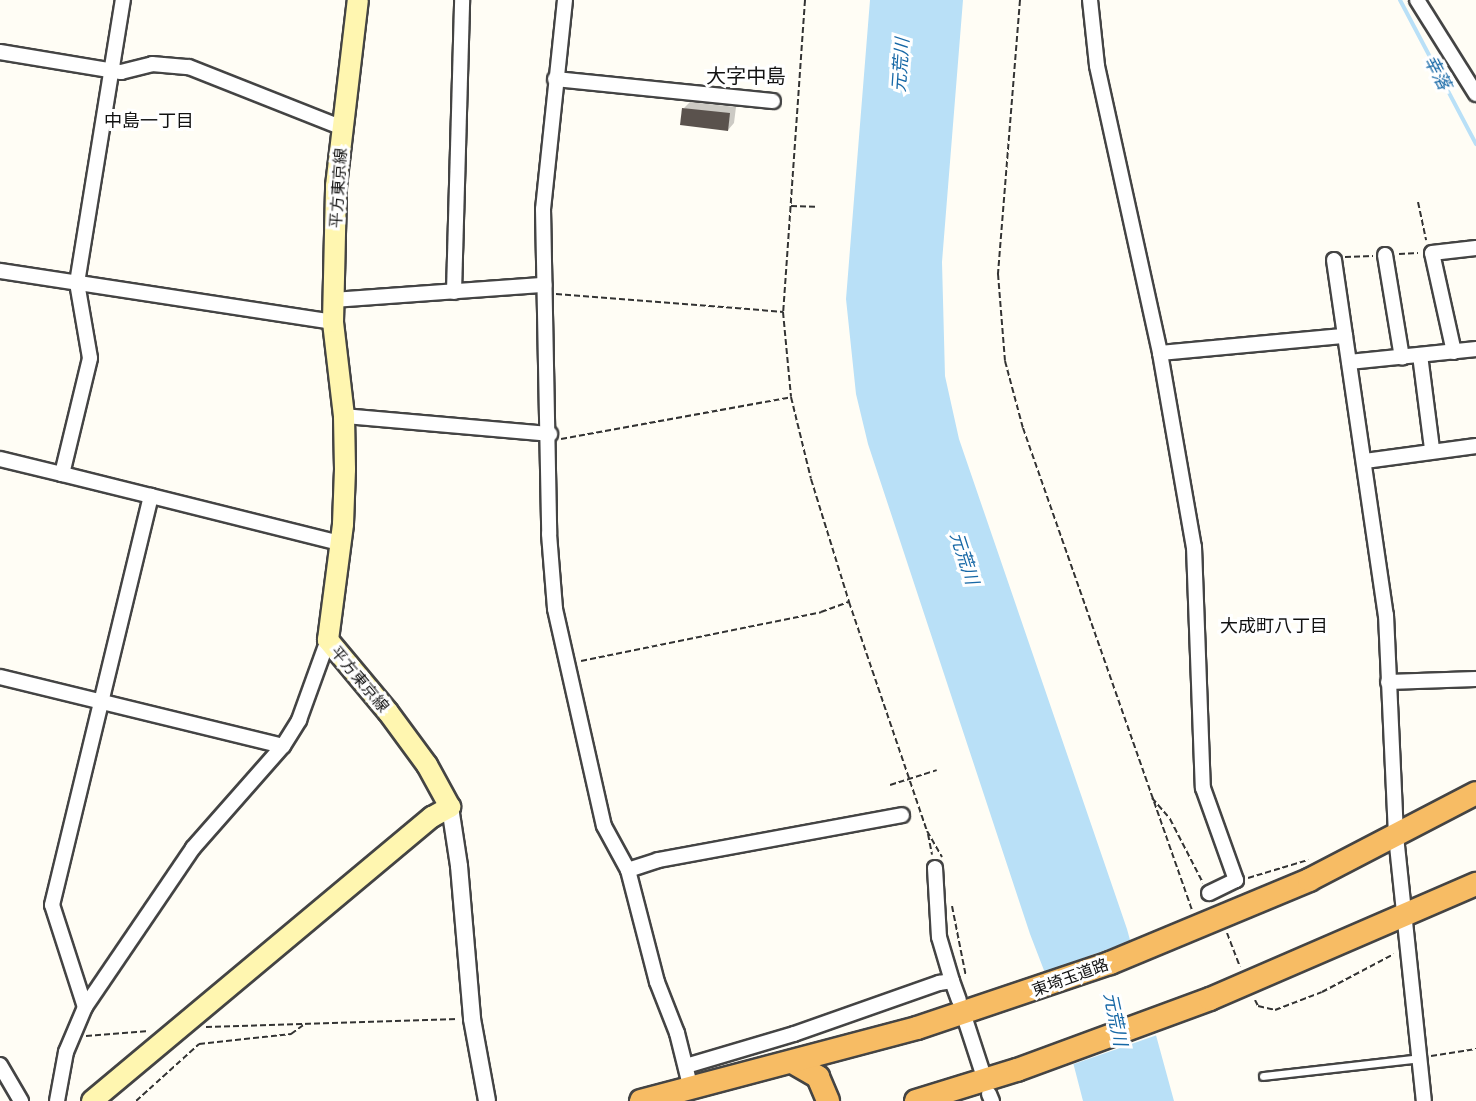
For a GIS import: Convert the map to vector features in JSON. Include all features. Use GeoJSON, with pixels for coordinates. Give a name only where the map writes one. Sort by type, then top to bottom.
{"type":"FeatureCollection","features":[{"type":"Feature","properties":{"kind":"highway","name":"東埼玉道路"},"geometry":{"type":"LineString","coordinates":[[641,1101],[794,1063],[994,1004],[1309,880],[1476,793]]}},
{"type":"Feature","properties":{"kind":"highway"},"geometry":{"type":"LineString","coordinates":[[916,1101],[1017,1070],[1210,999],[1476,884]]}},
{"type":"Feature","properties":{"kind":"highway"},"geometry":{"type":"LineString","coordinates":[[794,1063],[818,1077],[828,1101]]}},
{"type":"Feature","properties":{"kind":"main road","name":"平方東京線"},"geometry":{"type":"LineString","coordinates":[[358,0],[336,186],[333,322],[344,416],[340,543],[328,640],[388,712],[427,765],[450,807]]}},
{"type":"Feature","properties":{"kind":"main road"},"geometry":{"type":"LineString","coordinates":[[92,1101],[105,1094],[432,817],[450,807]]}},
{"type":"Feature","properties":{"kind":"street"},"geometry":{"type":"LineString","coordinates":[[62,474],[90,358],[77,283],[123,0]]}},
{"type":"Feature","properties":{"kind":"street"},"geometry":{"type":"LineString","coordinates":[[454,292],[462,0]]}},
{"type":"Feature","properties":{"kind":"street"},"geometry":{"type":"LineString","coordinates":[[565,0],[543,209],[550,437],[550,545],[555,609],[604,826],[628,870],[657,982],[686,1066],[691,1089]]}},
{"type":"Feature","properties":{"kind":"street"},"geometry":{"type":"LineString","coordinates":[[1090,0],[1097,66],[1160,353],[1194,547],[1203,788],[1236,880],[1209,893]]}},
{"type":"Feature","properties":{"kind":"street"},"geometry":{"type":"LineString","coordinates":[[1417,0],[1476,94]]}},
{"type":"Feature","properties":{"kind":"street"},"geometry":{"type":"LineString","coordinates":[[0,52],[112,71],[152,64],[189,67],[343,128]]}},
{"type":"Feature","properties":{"kind":"street"},"geometry":{"type":"LineString","coordinates":[[555,79],[772,101]]}},
{"type":"Feature","properties":{"kind":"street"},"geometry":{"type":"LineString","coordinates":[[1454,352],[1432,253],[1476,248]]}},
{"type":"Feature","properties":{"kind":"street"},"geometry":{"type":"LineString","coordinates":[[1385,255],[1402,358]]}},
{"type":"Feature","properties":{"kind":"street"},"geometry":{"type":"LineString","coordinates":[[1334,260],[1386,615],[1396,836],[1424,1101]]}},
{"type":"Feature","properties":{"kind":"street"},"geometry":{"type":"LineString","coordinates":[[0,271],[333,322]]}},
{"type":"Feature","properties":{"kind":"street"},"geometry":{"type":"LineString","coordinates":[[333,300],[544,289]]}},
{"type":"Feature","properties":{"kind":"street"},"geometry":{"type":"LineString","coordinates":[[1160,353],[1345,336]]}},
{"type":"Feature","properties":{"kind":"street"},"geometry":{"type":"LineString","coordinates":[[1349,362],[1476,349]]}},
{"type":"Feature","properties":{"kind":"street"},"geometry":{"type":"LineString","coordinates":[[1420,355],[1432,449]]}},
{"type":"Feature","properties":{"kind":"street"},"geometry":{"type":"LineString","coordinates":[[344,416],[550,437]]}},
{"type":"Feature","properties":{"kind":"street"},"geometry":{"type":"LineString","coordinates":[[1365,460],[1432,449],[1476,446]]}},
{"type":"Feature","properties":{"kind":"street"},"geometry":{"type":"LineString","coordinates":[[0,459],[340,543]]}},
{"type":"Feature","properties":{"kind":"street"},"geometry":{"type":"LineString","coordinates":[[85,1007],[52,905],[151,496]]}},
{"type":"Feature","properties":{"kind":"street"},"geometry":{"type":"LineString","coordinates":[[57,1101],[72,1038],[85,1007],[193,848],[283,746],[299,720],[328,640]]}},
{"type":"Feature","properties":{"kind":"street"},"geometry":{"type":"LineString","coordinates":[[0,677],[283,746]]}},
{"type":"Feature","properties":{"kind":"street"},"geometry":{"type":"LineString","coordinates":[[1388,682],[1476,679]]}},
{"type":"Feature","properties":{"kind":"street"},"geometry":{"type":"LineString","coordinates":[[450,807],[472,1019],[487,1101]]}},
{"type":"Feature","properties":{"kind":"street"},"geometry":{"type":"LineString","coordinates":[[628,870],[658,860],[902,815]]}},
{"type":"Feature","properties":{"kind":"street"},"geometry":{"type":"LineString","coordinates":[[939,863],[939,937],[959,1000]]}},
{"type":"Feature","properties":{"kind":"street"},"geometry":{"type":"LineString","coordinates":[[686,1066],[952,981]]}},
{"type":"Feature","properties":{"kind":"street"},"geometry":{"type":"LineString","coordinates":[[966,1022],[983,1074]]}},
{"type":"Feature","properties":{"kind":"street"},"geometry":{"type":"LineString","coordinates":[[0,1065],[21,1101]]}},
{"type":"Feature","properties":{"kind":"lane"},"geometry":{"type":"LineString","coordinates":[[1263,1076],[1420,1058]]}},
{"type":"Feature","properties":{"kind":"path"},"geometry":{"type":"LineString","coordinates":[[805,0],[783,312],[791,397],[811,479],[849,602],[939,863]]}},
{"type":"Feature","properties":{"kind":"path"},"geometry":{"type":"LineString","coordinates":[[1020,0],[998,274],[1005,361],[1023,428],[1150,796],[1190,925]]}},
{"type":"Feature","properties":{"kind":"path"},"geometry":{"type":"LineString","coordinates":[[1418,202],[1427,243]]}},
{"type":"Feature","properties":{"kind":"path"},"geometry":{"type":"LineString","coordinates":[[790,206],[815,207]]}},
{"type":"Feature","properties":{"kind":"path"},"geometry":{"type":"LineString","coordinates":[[544,289],[760,313],[783,312]]}},
{"type":"Feature","properties":{"kind":"path"},"geometry":{"type":"LineString","coordinates":[[550,437],[791,397]]}},
{"type":"Feature","properties":{"kind":"path"},"geometry":{"type":"LineString","coordinates":[[566,664],[829,609],[849,602]]}},
{"type":"Feature","properties":{"kind":"path"},"geometry":{"type":"LineString","coordinates":[[890,785],[937,770]]}},
{"type":"Feature","properties":{"kind":"path"},"geometry":{"type":"LineString","coordinates":[[1150,796],[1170,819],[1209,893]]}},
{"type":"Feature","properties":{"kind":"path"},"geometry":{"type":"LineString","coordinates":[[927,831],[939,863]]}},
{"type":"Feature","properties":{"kind":"path"},"geometry":{"type":"LineString","coordinates":[[1236,880],[1309,859]]}},
{"type":"Feature","properties":{"kind":"path"},"geometry":{"type":"LineString","coordinates":[[952,905],[968,987]]}},
{"type":"Feature","properties":{"kind":"path"},"geometry":{"type":"LineString","coordinates":[[1224,926],[1240,968]]}},
{"type":"Feature","properties":{"kind":"path"},"geometry":{"type":"LineString","coordinates":[[1253,997],[1258,1006],[1275,1010],[1322,992],[1407,947]]}},
{"type":"Feature","properties":{"kind":"path"},"geometry":{"type":"LineString","coordinates":[[195,1017],[211,1028],[472,1019]]}},
{"type":"Feature","properties":{"kind":"path"},"geometry":{"type":"LineString","coordinates":[[136,1101],[199,1044],[291,1034],[305,1024]]}},
{"type":"Feature","properties":{"kind":"path"},"geometry":{"type":"LineString","coordinates":[[72,1038],[148,1031],[160,1034],[166,1041]]}},
{"type":"Feature","properties":{"kind":"path"},"geometry":{"type":"LineString","coordinates":[[1420,1058],[1476,1049]]}},
{"type":"Feature","properties":{"kind":"water","name":"元荒川"},"geometry":{"type":"Polygon","coordinates":[[[870,0],[963,0],[942,262],[945,376],[959,439],[1127,929],[1174,1101],[1083,1101],[1060,1012],[1030,934],[868,444],[856,394],[846,299],[870,0]]]}},
{"type":"Feature","properties":{"kind":"pier"},"geometry":{"type":"Polygon","coordinates":[[[1133,940],[1160,1034],[1071,1065],[1042,973],[1133,940]]]}},
{"type":"Feature","properties":{"kind":"building"},"geometry":{"type":"Polygon","coordinates":[[[682,108],[730,113],[728,131],[680,125],[682,108]]]}},
{"type":"Feature","properties":{"kind":"waterway","name":"幸落"},"geometry":{"type":"LineString","coordinates":[[1400,0],[1476,144]]}},
{"type":"Feature","properties":{"kind":"district","name":"大字中島"},"geometry":{"type":"Point","coordinates":[746,75]}},
{"type":"Feature","properties":{"kind":"district","name":"中島一丁目"},"geometry":{"type":"Point","coordinates":[149,120]}},
{"type":"Feature","properties":{"kind":"district","name":"大成町八丁目"},"geometry":{"type":"Point","coordinates":[1274,625]}}]}
